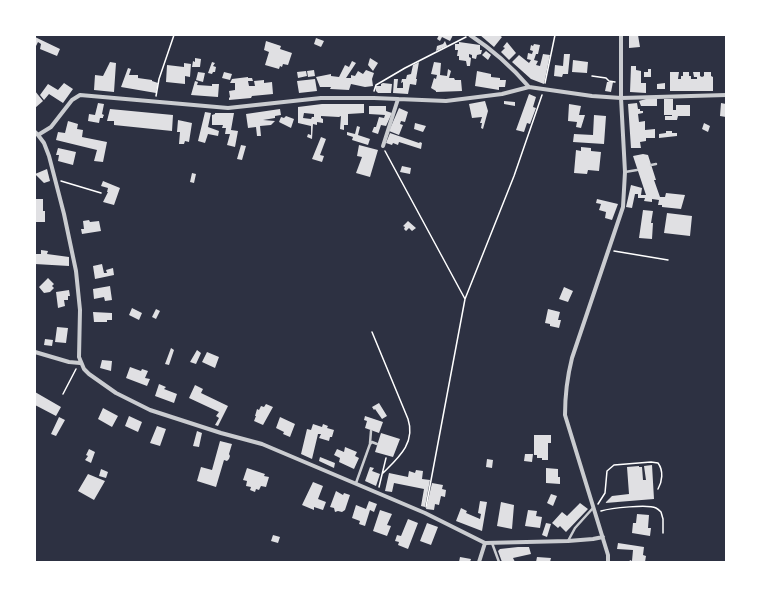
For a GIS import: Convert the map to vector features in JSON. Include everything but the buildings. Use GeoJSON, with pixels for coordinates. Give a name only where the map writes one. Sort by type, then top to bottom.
{"type":"FeatureCollection","features":[{"type":"Feature","properties":{"kind":"street"},"geometry":{"type":"LineString","coordinates":[[470,35],[500,56],[529,86]]}},
{"type":"Feature","properties":{"kind":"street"},"geometry":{"type":"LineString","coordinates":[[608,562],[608,555],[603,537],[565,415],[565,399],[566,383],[572,358],[623,207],[625,172],[621,98],[621,35]]}},
{"type":"Feature","properties":{"kind":"street"},"geometry":{"type":"LineString","coordinates":[[603,537],[568,541],[485,543],[425,513],[262,444],[221,433],[140,406],[116,393],[89,374],[80,363],[78,351],[80,323],[78,285],[56,180],[47,150],[37,134],[50,127],[72,100],[80,95],[228,108],[320,98],[452,100],[502,94],[529,86],[592,96],[621,98],[726,95]]}},
{"type":"Feature","properties":{"kind":"street"},"geometry":{"type":"LineString","coordinates":[[383,146],[398,99]]}},
{"type":"Feature","properties":{"kind":"street"},"geometry":{"type":"LineString","coordinates":[[35,352],[69,362],[80,363]]}},
{"type":"Feature","properties":{"kind":"street"},"geometry":{"type":"LineString","coordinates":[[480,562],[485,543]]}},
{"type":"Feature","properties":{"kind":"lane"},"geometry":{"type":"LineString","coordinates":[[651,165],[656,164]]}},
{"type":"Feature","properties":{"kind":"lane"},"geometry":{"type":"LineString","coordinates":[[625,172],[637,170]]}},
{"type":"Feature","properties":{"kind":"lane"},"geometry":{"type":"LineString","coordinates":[[356,483],[370,444],[371,432]]}},
{"type":"Feature","properties":{"kind":"lane"},"geometry":{"type":"LineString","coordinates":[[370,444],[370,442],[377,444]]}},
{"type":"Feature","properties":{"kind":"lane"},"geometry":{"type":"LineString","coordinates":[[568,541],[575,528],[594,510]]}},
{"type":"Feature","properties":{"kind":"lane"},"geometry":{"type":"LineString","coordinates":[[492,543],[499,562]]}},
{"type":"Feature","properties":{"kind":"path"},"geometry":{"type":"LineString","coordinates":[[156,101],[159,79],[174,35]]}},
{"type":"Feature","properties":{"kind":"path"},"geometry":{"type":"LineString","coordinates":[[374,98],[376,85],[405,68],[470,35]]}},
{"type":"Feature","properties":{"kind":"path"},"geometry":{"type":"LineString","coordinates":[[425,513],[465,299],[514,176],[544,89],[555,35]]}},
{"type":"Feature","properties":{"kind":"path"},"geometry":{"type":"LineString","coordinates":[[592,76],[606,78],[609,81],[621,83]]}},
{"type":"Feature","properties":{"kind":"path"},"geometry":{"type":"LineString","coordinates":[[383,146],[465,299]]}},
{"type":"Feature","properties":{"kind":"path"},"geometry":{"type":"LineString","coordinates":[[56,180],[101,193]]}},
{"type":"Feature","properties":{"kind":"path"},"geometry":{"type":"LineString","coordinates":[[608,250],[668,260]]}},
{"type":"Feature","properties":{"kind":"path"},"geometry":{"type":"LineString","coordinates":[[372,332],[408,419],[410,430],[408,443],[405,449],[383,473]]}},
{"type":"Feature","properties":{"kind":"path"},"geometry":{"type":"LineString","coordinates":[[63,394],[74,371],[80,363]]}},
{"type":"Feature","properties":{"kind":"path"},"geometry":{"type":"LineString","coordinates":[[377,492],[386,458]]}},
{"type":"Feature","properties":{"kind":"path"},"geometry":{"type":"LineString","coordinates":[[600,503],[606,489],[608,471],[614,465],[651,462],[658,463],[661,468],[662,479],[658,489]]}},
{"type":"Feature","properties":{"kind":"path"},"geometry":{"type":"LineString","coordinates":[[594,510],[647,506],[654,507],[661,512],[663,519],[663,534]]}}]}
